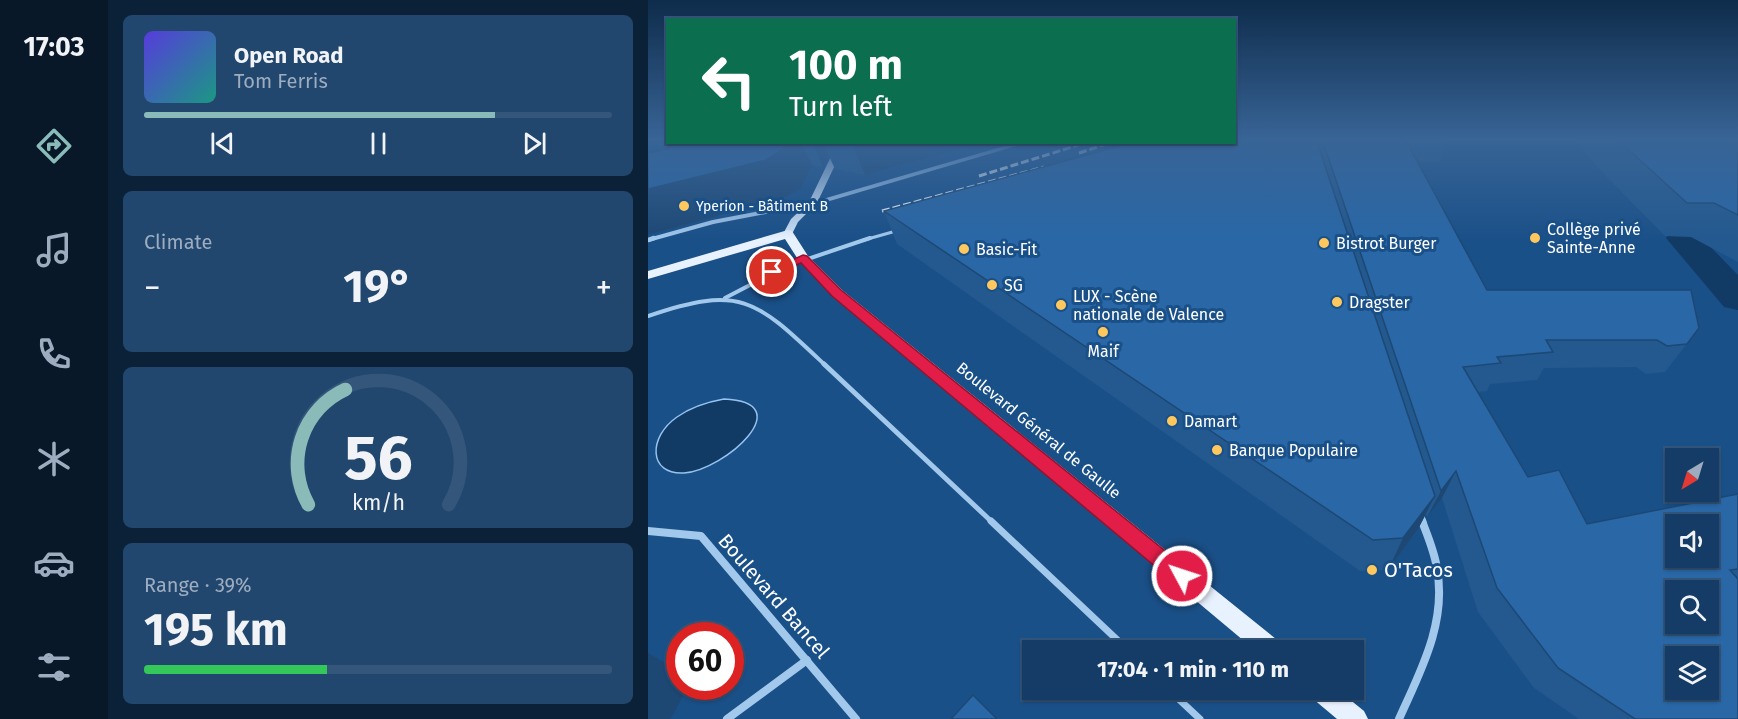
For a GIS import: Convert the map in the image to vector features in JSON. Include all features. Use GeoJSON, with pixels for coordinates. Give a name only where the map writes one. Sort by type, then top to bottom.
{"type":"FeatureCollection","features":[{"type":"Feature","properties":{"kind":"main road"},"geometry":{"type":"LineString","coordinates":[[648,275],[788,234],[794,221],[813,203],[827,173]]}},
{"type":"Feature","properties":{"kind":"main road","name":"Boulevard Général de Gaulle"},"geometry":{"type":"LineString","coordinates":[[788,234],[803,258],[837,293],[1260,640]]}},
{"type":"Feature","properties":{"kind":"main road"},"geometry":{"type":"LineString","coordinates":[[1332,700],[1356,719]]}},
{"type":"Feature","properties":{"kind":"street"},"geometry":{"type":"LineString","coordinates":[[648,240],[713,222],[813,203],[920,173]]}},
{"type":"Feature","properties":{"kind":"street"},"geometry":{"type":"LineString","coordinates":[[1399,719],[1430,649],[1440,608],[1438,572],[1418,504]]}},
{"type":"Feature","properties":{"kind":"street","name":"Boulevard Bancel"},"geometry":{"type":"LineString","coordinates":[[648,531],[701,536],[723,565],[856,719]]}},
{"type":"Feature","properties":{"kind":"street"},"geometry":{"type":"LineString","coordinates":[[727,719],[807,660]]}},
{"type":"Feature","properties":{"kind":"lane"},"geometry":{"type":"LineString","coordinates":[[725,298],[803,258],[905,228]]}},
{"type":"Feature","properties":{"kind":"lane"},"geometry":{"type":"LineString","coordinates":[[648,316],[698,301],[725,298],[741,301],[785,327],[1117,640]]}},
{"type":"Feature","properties":{"kind":"lane"},"geometry":{"type":"LineString","coordinates":[[1180,700],[1200,719]]}},
{"type":"Feature","properties":{"kind":"water"},"geometry":{"type":"Polygon","coordinates":[[[724,399],[746,403],[756,411],[756,423],[748,436],[718,461],[701,469],[684,473],[672,472],[664,468],[658,461],[656,453],[657,444],[667,425],[682,413],[705,403],[724,399]]]}},
{"type":"Feature","properties":{"kind":"building"},"geometry":{"type":"Polygon","coordinates":[[[648,173],[715,173],[648,189],[648,173]]]}},
{"type":"Feature","properties":{"kind":"building"},"geometry":{"type":"Polygon","coordinates":[[[1023,173],[1327,173],[1435,496],[1403,538],[1373,540],[884,211],[1023,173]]]}},
{"type":"Feature","properties":{"kind":"building"},"geometry":{"type":"Polygon","coordinates":[[[1333,173],[1423,173],[1487,290],[1691,290],[1699,328],[1687,344],[1667,346],[1657,340],[1546,340],[1553,352],[1497,357],[1501,363],[1463,367],[1528,477],[1559,470],[1587,524],[1698,502],[1719,502],[1719,498],[1738,494],[1738,569],[1730,570],[1738,579],[1738,719],[1635,719],[1558,668],[1497,588],[1456,471],[1441,491],[1333,173]]]}},
{"type":"Feature","properties":{"kind":"building"},"geometry":{"type":"Polygon","coordinates":[[[1654,173],[1738,173],[1738,215],[1714,203],[1687,203],[1654,173]]]}},
{"type":"Feature","properties":{"kind":"building"},"geometry":{"type":"Polygon","coordinates":[[[973,695],[997,719],[951,719],[973,695]]]}},
{"type":"Feature","properties":{"kind":"waterway"},"geometry":{"type":"LineString","coordinates":[[1683,238],[1738,298]]}},
{"type":"Feature","properties":{"kind":"railway"},"geometry":{"type":"LineString","coordinates":[[979,176],[990,173]]}},
{"type":"Feature","properties":{"kind":"railway"},"geometry":{"type":"LineString","coordinates":[[882,211],[1024,173]]}},
{"type":"Feature","properties":{"kind":"place","name":"Yperion - Bâtiment B"},"geometry":{"type":"Point","coordinates":[684,206]}},
{"type":"Feature","properties":{"kind":"place","name":"Collège privé Sainte-Anne"},"geometry":{"type":"Point","coordinates":[1535,238]}},
{"type":"Feature","properties":{"kind":"place","name":"Bistrot Burger"},"geometry":{"type":"Point","coordinates":[1324,243]}},
{"type":"Feature","properties":{"kind":"place","name":"Basic-Fit"},"geometry":{"type":"Point","coordinates":[964,249]}},
{"type":"Feature","properties":{"kind":"place","name":"SG"},"geometry":{"type":"Point","coordinates":[992,285]}},
{"type":"Feature","properties":{"kind":"place","name":"Dragster"},"geometry":{"type":"Point","coordinates":[1337,302]}},
{"type":"Feature","properties":{"kind":"place","name":"LUX - Scène nationale de Valence"},"geometry":{"type":"Point","coordinates":[1061,305]}},
{"type":"Feature","properties":{"kind":"place","name":"Maif"},"geometry":{"type":"Point","coordinates":[1103,332]}},
{"type":"Feature","properties":{"kind":"place","name":"Damart"},"geometry":{"type":"Point","coordinates":[1172,421]}},
{"type":"Feature","properties":{"kind":"place","name":"Banque Populaire"},"geometry":{"type":"Point","coordinates":[1217,450]}},
{"type":"Feature","properties":{"kind":"place","name":"O'Tacos"},"geometry":{"type":"Point","coordinates":[1372,570]}},
{"type":"Feature","properties":{"kind":"route"},"geometry":{"type":"LineString","coordinates":[[772,272],[803,258],[837,293],[1182,576]]}}]}
